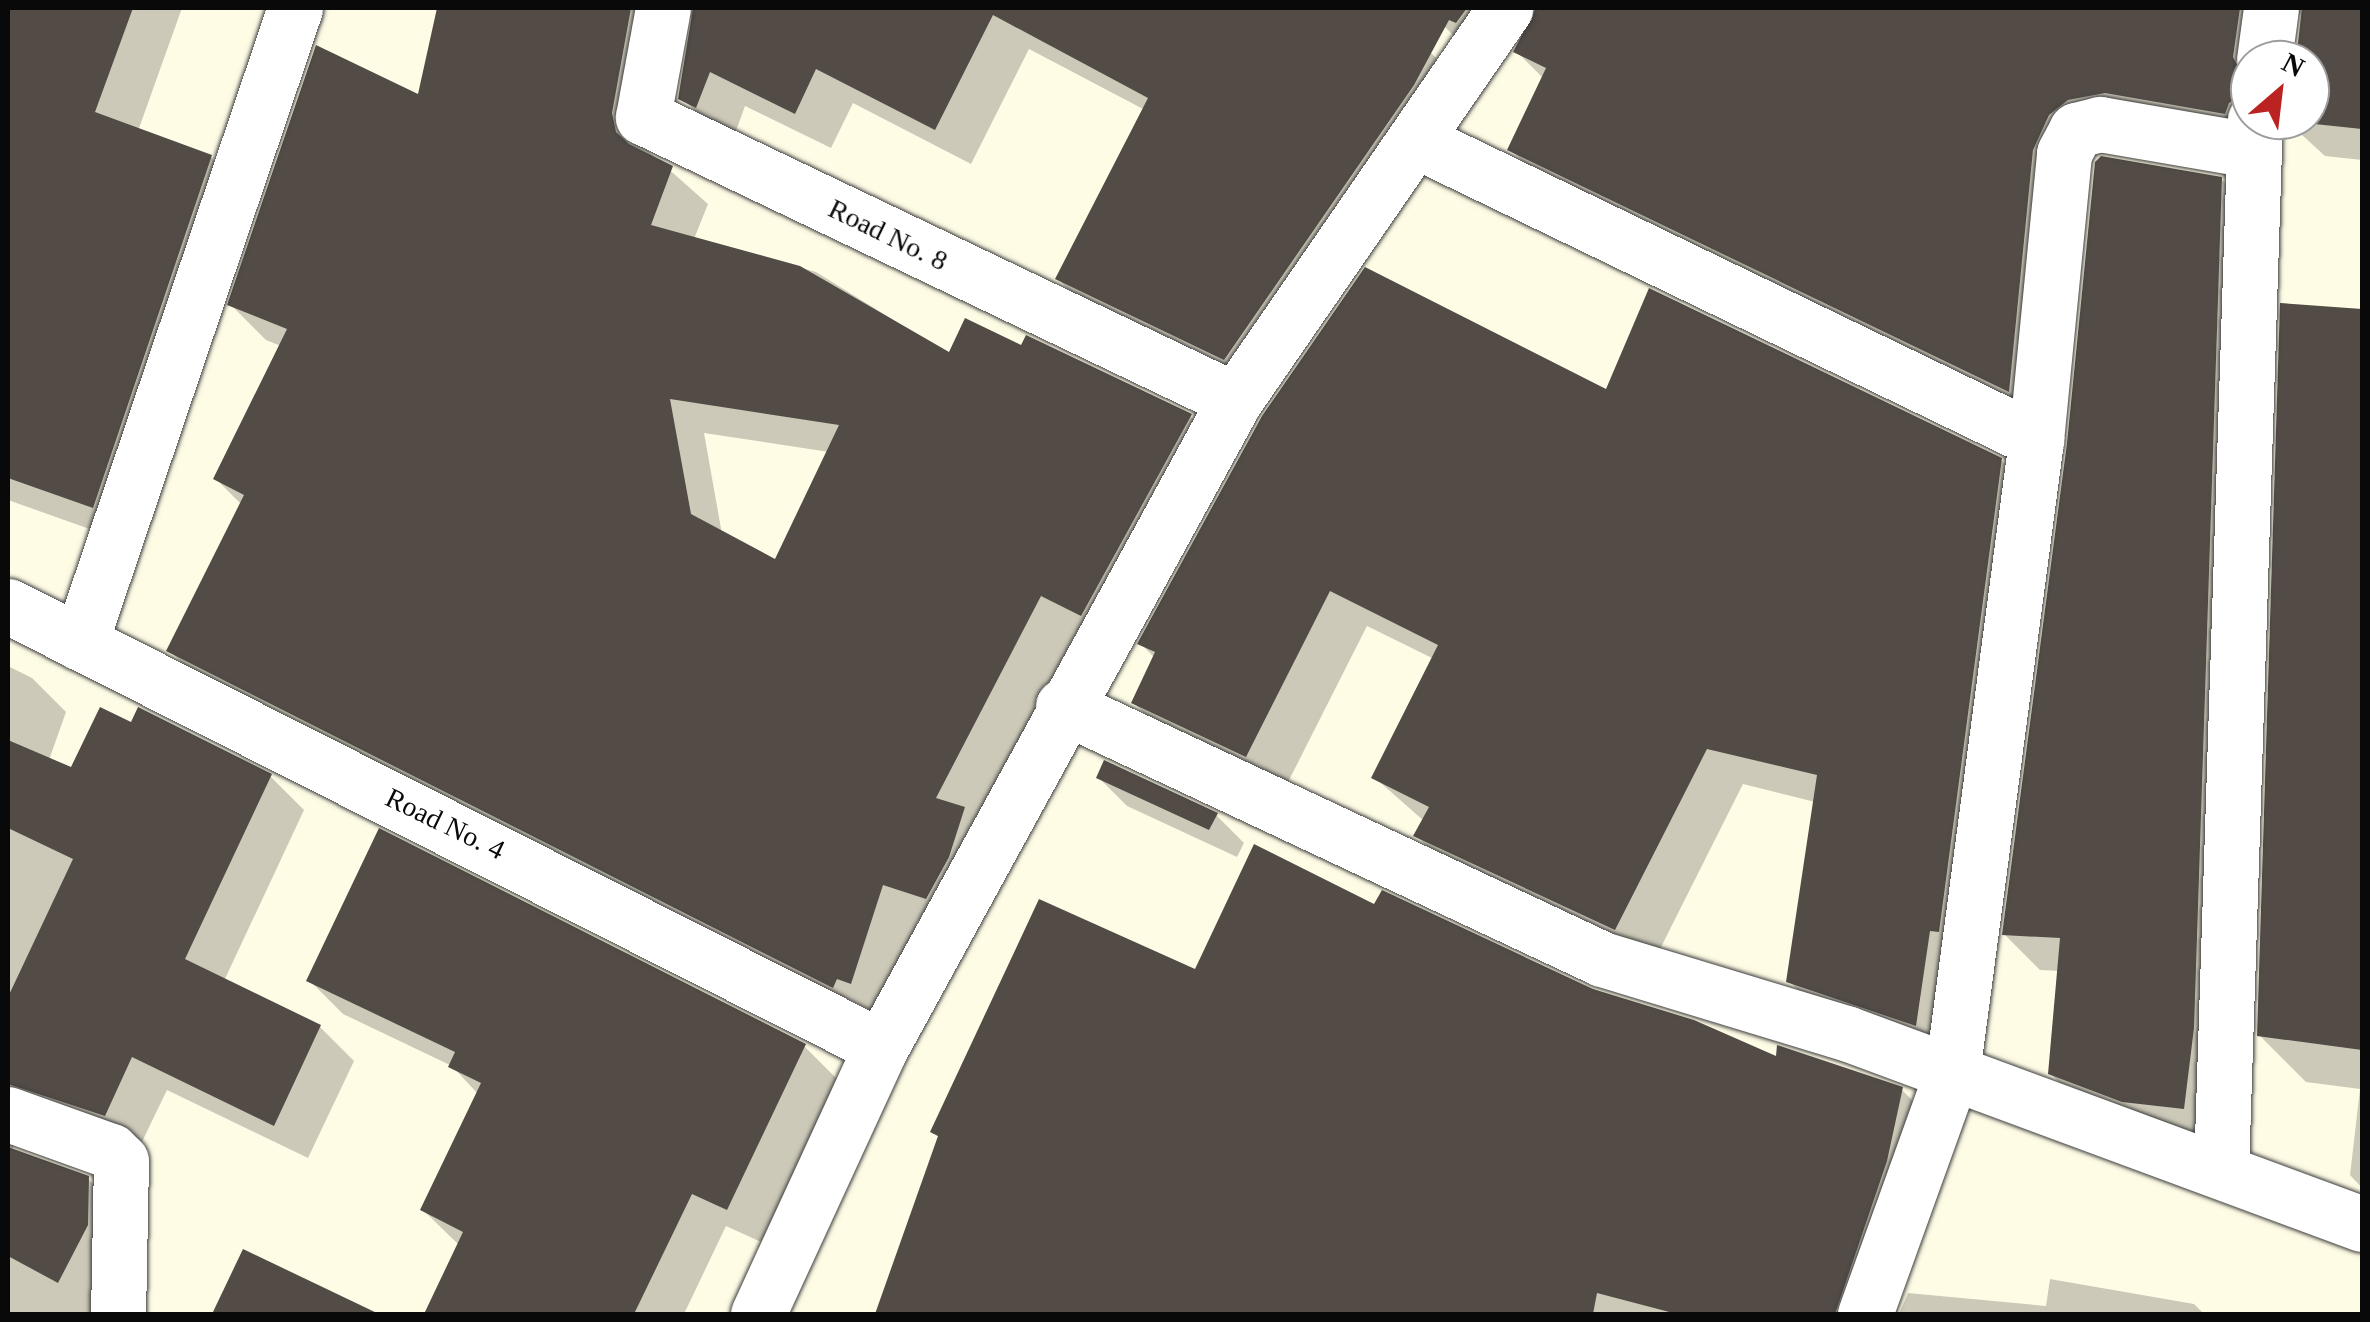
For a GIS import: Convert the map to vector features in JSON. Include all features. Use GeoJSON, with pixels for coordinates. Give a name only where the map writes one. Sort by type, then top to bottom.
{"type":"FeatureCollection","features":[{"type":"Feature","properties":{"kind":"street"},"geometry":{"type":"LineString","coordinates":[[80,643],[294,8]]}},
{"type":"Feature","properties":{"kind":"street","name":"Road No. 8"},"geometry":{"type":"LineString","coordinates":[[664,8],[642,117],[1235,400]]}},
{"type":"Feature","properties":{"kind":"street"},"geometry":{"type":"LineString","coordinates":[[758,1314],[881,1046],[1235,400],[1505,8]]}},
{"type":"Feature","properties":{"kind":"street"},"geometry":{"type":"LineString","coordinates":[[2267,40],[2271,8]]}},
{"type":"Feature","properties":{"kind":"street"},"geometry":{"type":"LineString","coordinates":[[1864,1314],[1952,1073],[2036,440],[2064,154],[2076,130],[2100,124],[2230,133]]}},
{"type":"Feature","properties":{"kind":"street"},"geometry":{"type":"LineString","coordinates":[[1415,140],[2036,440]]}},
{"type":"Feature","properties":{"kind":"street"},"geometry":{"type":"LineString","coordinates":[[2221,1172],[2253,140]]}},
{"type":"Feature","properties":{"kind":"street","name":"Road No. 4"},"geometry":{"type":"LineString","coordinates":[[8,606],[881,1046]]}},
{"type":"Feature","properties":{"kind":"street"},"geometry":{"type":"LineString","coordinates":[[1064,706],[1602,959],[1846,1033],[2362,1224]]}},
{"type":"Feature","properties":{"kind":"street"},"geometry":{"type":"LineString","coordinates":[[8,1114],[121,1161],[118,1314]]}},
{"type":"Feature","properties":{"kind":"building"},"geometry":{"type":"Polygon","coordinates":[[[8,8],[133,8],[95,112],[212,155],[93,508],[8,478],[8,8]]]}},
{"type":"Feature","properties":{"kind":"building"},"geometry":{"type":"Polygon","coordinates":[[[437,8],[631,8],[612,113],[616,132],[629,144],[673,166],[651,225],[800,266],[949,352],[965,318],[1021,345],[1026,335],[1192,414],[1081,616],[1041,596],[936,798],[965,807],[949,857],[926,899],[883,885],[851,984],[837,979],[833,988],[166,651],[244,495],[213,479],[287,329],[227,305],[316,45],[418,94],[437,8]],[[670,399],[691,514],[775,559],[839,425],[670,399]]]}},
{"type":"Feature","properties":{"kind":"building"},"geometry":{"type":"Polygon","coordinates":[[[693,8],[1467,8],[1456,23],[1449,20],[1414,85],[1224,360],[1055,279],[1148,98],[993,15],[935,130],[816,69],[795,114],[710,72],[696,108],[678,99],[693,8]]]}},
{"type":"Feature","properties":{"kind":"building"},"geometry":{"type":"Polygon","coordinates":[[[1536,8],[2240,8],[2235,40],[2230,40],[2230,102],[2225,114],[2105,93],[2068,100],[2049,115],[2033,150],[2009,392],[1507,150],[1546,68],[1513,52],[1536,8]]]}},
{"type":"Feature","properties":{"kind":"building"},"geometry":{"type":"Polygon","coordinates":[[[2302,8],[2362,8],[2362,129],[2330,126],[2330,40],[2298,40],[2302,8]]]}},
{"type":"Feature","properties":{"kind":"building"},"geometry":{"type":"Polygon","coordinates":[[[2101,156],[2222,177],[2194,1028],[2184,1109],[2122,1102],[2048,1074],[2060,938],[2002,935],[2067,443],[2095,162],[2101,156]]]}},
{"type":"Feature","properties":{"kind":"building"},"geometry":{"type":"Polygon","coordinates":[[[1365,267],[1606,389],[1649,288],[2002,458],[1939,932],[1930,931],[1916,1026],[1786,982],[1817,775],[1707,749],[1615,930],[1413,836],[1429,807],[1371,778],[1438,645],[1330,591],[1246,757],[1131,703],[1155,652],[1137,644],[1262,416],[1365,267]]]}},
{"type":"Feature","properties":{"kind":"building"},"geometry":{"type":"Polygon","coordinates":[[[2280,303],[2362,309],[2362,1050],[2257,1036],[2280,303]]]}},
{"type":"Feature","properties":{"kind":"building"},"geometry":{"type":"Polygon","coordinates":[[[100,707],[131,722],[138,707],[272,774],[185,959],[321,1025],[274,1126],[132,1057],[105,1116],[8,1084],[8,997],[73,859],[8,828],[8,740],[71,767],[100,707]]]}},
{"type":"Feature","properties":{"kind":"building"},"geometry":{"type":"Polygon","coordinates":[[[1104,760],[1218,813],[1209,830],[1096,778],[1104,760]]]}},
{"type":"Feature","properties":{"kind":"building"},"geometry":{"type":"Polygon","coordinates":[[[379,828],[806,1044],[727,1210],[692,1194],[634,1314],[424,1314],[463,1232],[420,1210],[481,1083],[448,1067],[455,1052],[306,981],[379,828]]]}},
{"type":"Feature","properties":{"kind":"building"},"geometry":{"type":"Polygon","coordinates":[[[1254,844],[1374,904],[1382,890],[1593,989],[1694,1020],[1776,1056],[1777,1045],[1903,1087],[1887,1161],[1835,1314],[1677,1314],[1597,1293],[1593,1314],[875,1314],[938,1136],[930,1132],[1039,899],[1195,969],[1254,844]]]}},
{"type":"Feature","properties":{"kind":"building"},"geometry":{"type":"Polygon","coordinates":[[[8,1147],[89,1176],[88,1225],[58,1283],[8,1256],[8,1147]]]}},
{"type":"Feature","properties":{"kind":"building"},"geometry":{"type":"Polygon","coordinates":[[[243,1249],[379,1314],[212,1314],[243,1249]]]}}]}
